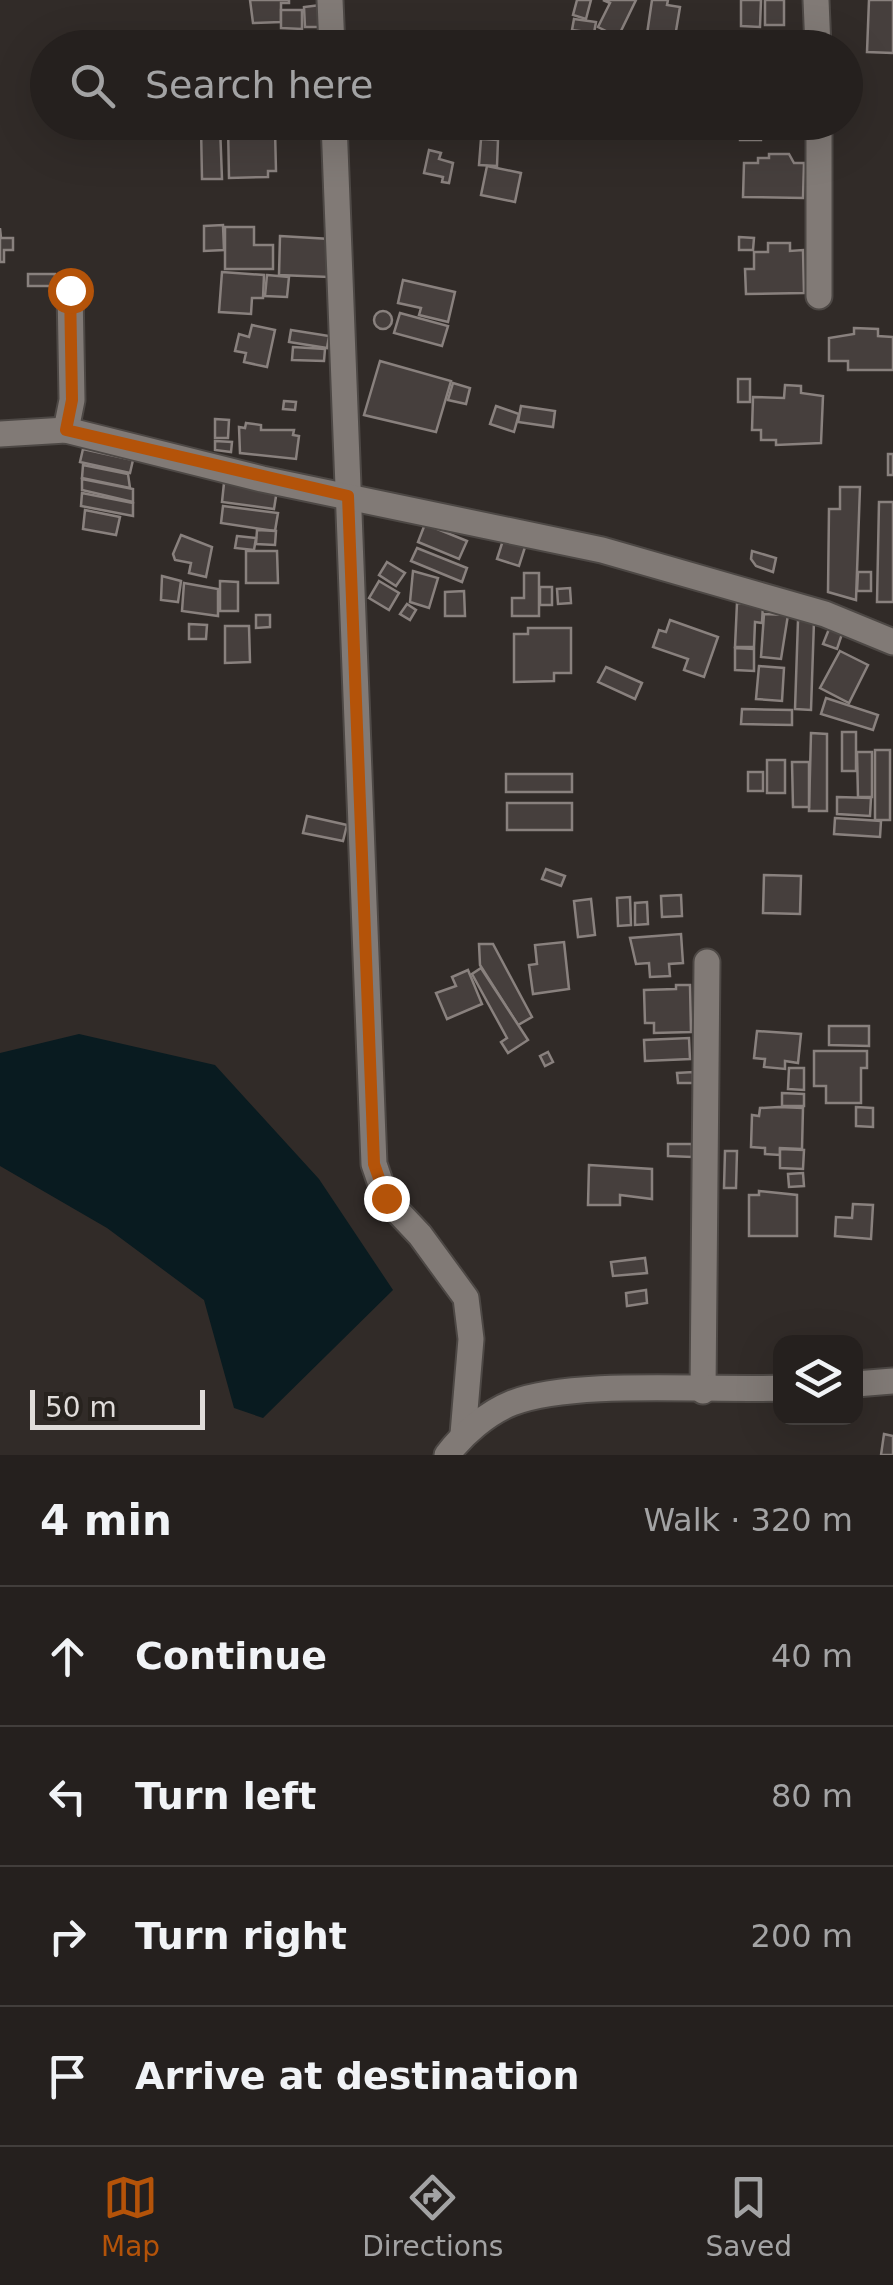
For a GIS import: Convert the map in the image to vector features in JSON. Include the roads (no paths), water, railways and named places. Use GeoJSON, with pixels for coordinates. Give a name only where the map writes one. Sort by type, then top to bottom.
{"type":"FeatureCollection","features":[{"type":"Feature","properties":{"kind":"street"},"geometry":{"type":"LineString","coordinates":[[330,0],[331,30]]}},
{"type":"Feature","properties":{"kind":"street"},"geometry":{"type":"LineString","coordinates":[[816,0],[817,30]]}},
{"type":"Feature","properties":{"kind":"street"},"geometry":{"type":"LineString","coordinates":[[335,140],[374,1164],[386,1198],[420,1235],[466,1298],[471,1339],[463,1434]]}},
{"type":"Feature","properties":{"kind":"street"},"geometry":{"type":"LineString","coordinates":[[819,140],[819,296]]}},
{"type":"Feature","properties":{"kind":"street"},"geometry":{"type":"LineString","coordinates":[[66,430],[72,400],[70,290]]}},
{"type":"Feature","properties":{"kind":"street"},"geometry":{"type":"LineString","coordinates":[[0,434],[66,430],[602,550],[824,614],[893,642]]}},
{"type":"Feature","properties":{"kind":"street"},"geometry":{"type":"LineString","coordinates":[[703,1391],[707,962]]}},
{"type":"Feature","properties":{"kind":"street"},"geometry":{"type":"LineString","coordinates":[[863,1383],[893,1381]]}},
{"type":"Feature","properties":{"kind":"street"},"geometry":{"type":"LineString","coordinates":[[446,1455],[463,1434],[512,1403],[586,1390],[773,1388]]}}]}
